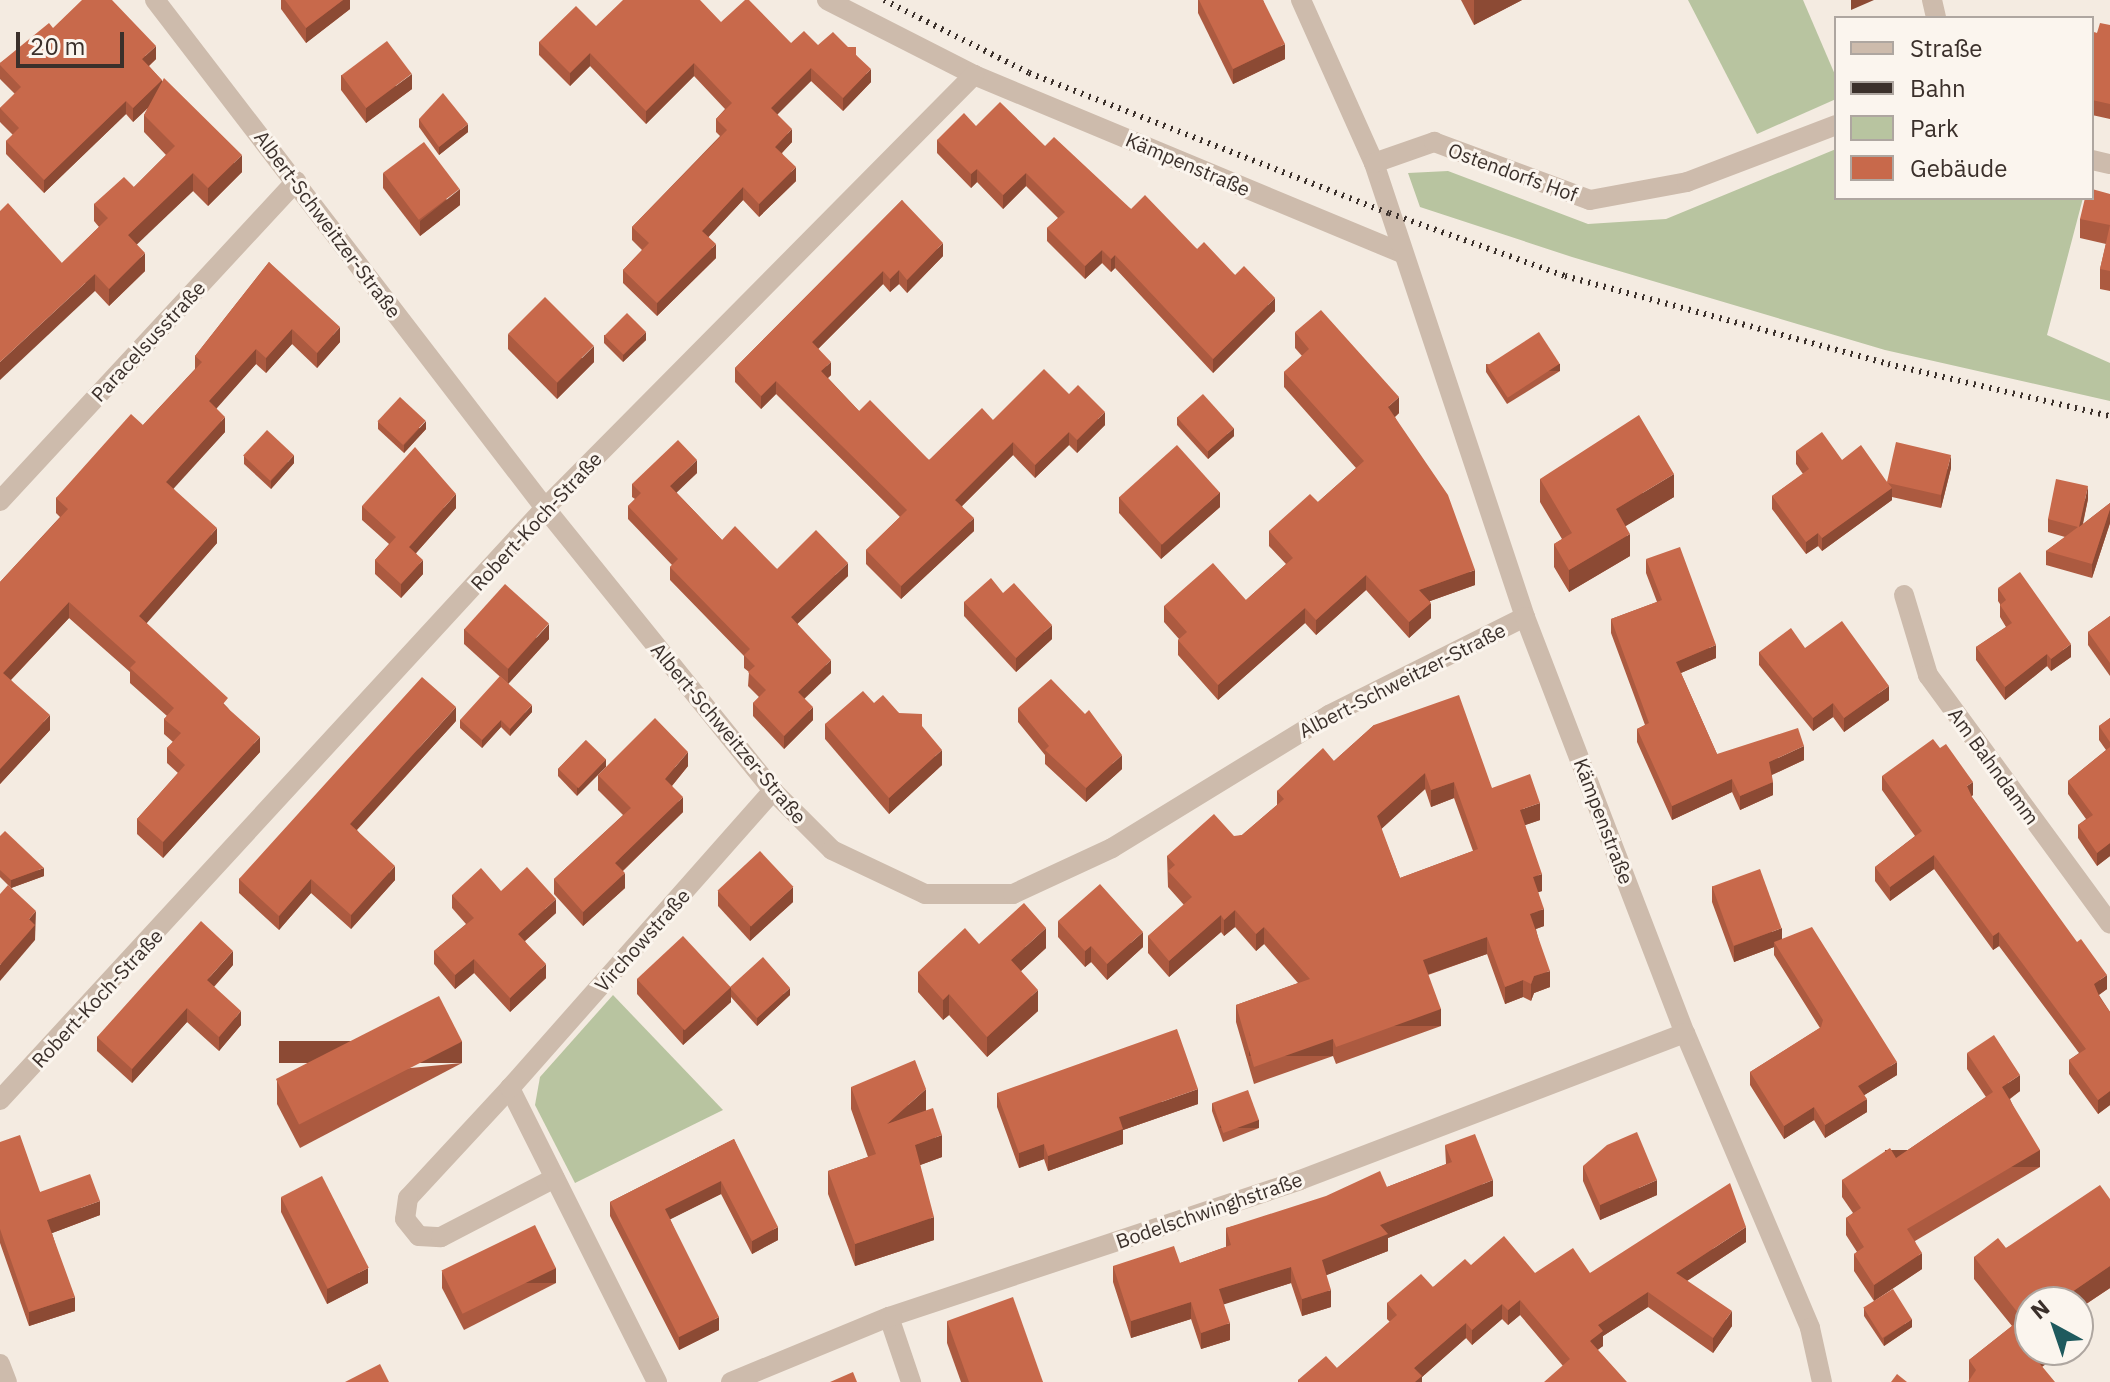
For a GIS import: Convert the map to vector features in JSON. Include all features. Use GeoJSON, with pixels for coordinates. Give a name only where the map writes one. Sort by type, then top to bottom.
{"type":"FeatureCollection","features":[{"type":"Feature","properties":{"kind":"street","name":"Albert-Schweitzer-Straße"},"geometry":{"type":"LineString","coordinates":[[155,0],[545,508],[773,791],[832,850],[925,894],[1013,894],[1112,848],[1329,715],[1525,617]]}},
{"type":"Feature","properties":{"kind":"street"},"geometry":{"type":"LineString","coordinates":[[827,0],[974,75]]}},
{"type":"Feature","properties":{"kind":"street","name":"Kämpenstraße"},"geometry":{"type":"LineString","coordinates":[[1301,0],[1374,163],[1525,617],[1685,1033],[1810,1328],[1822,1382]]}},
{"type":"Feature","properties":{"kind":"street","name":"Kämpenstraße"},"geometry":{"type":"LineString","coordinates":[[974,75],[1402,253]]}},
{"type":"Feature","properties":{"kind":"street","name":"Robert-Koch-Straße"},"geometry":{"type":"LineString","coordinates":[[0,1100],[545,508],[974,75]]}},
{"type":"Feature","properties":{"kind":"street","name":"Ostendorfs Hof"},"geometry":{"type":"LineString","coordinates":[[1374,163],[1434,142],[1590,200],[1687,182],[1834,126]]}},
{"type":"Feature","properties":{"kind":"street","name":"Paracelsusstraße"},"geometry":{"type":"LineString","coordinates":[[0,501],[296,181]]}},
{"type":"Feature","properties":{"kind":"street","name":"Am Bahndamm"},"geometry":{"type":"LineString","coordinates":[[1904,595],[1928,675],[2110,924]]}},
{"type":"Feature","properties":{"kind":"street","name":"Virchowstraße"},"geometry":{"type":"LineString","coordinates":[[555,1178],[441,1237],[419,1236],[405,1219],[408,1198],[510,1088],[773,791]]}},
{"type":"Feature","properties":{"kind":"street","name":"Bodelschwinghstraße"},"geometry":{"type":"LineString","coordinates":[[731,1382],[889,1317],[1300,1180],[1685,1033]]}},
{"type":"Feature","properties":{"kind":"street"},"geometry":{"type":"LineString","coordinates":[[510,1088],[657,1382]]}},
{"type":"Feature","properties":{"kind":"street"},"geometry":{"type":"LineString","coordinates":[[889,1317],[911,1382]]}},
{"type":"Feature","properties":{"kind":"street"},"geometry":{"type":"LineString","coordinates":[[0,1364],[7,1382]]}},
{"type":"Feature","properties":{"kind":"green space"},"geometry":{"type":"Polygon","coordinates":[[[1688,0],[1803,0],[1834,72],[1834,100],[1757,134],[1688,0]]]}},
{"type":"Feature","properties":{"kind":"green space"},"geometry":{"type":"Polygon","coordinates":[[[1834,150],[1834,200],[2082,200],[2047,335],[2110,363],[2110,401],[1885,350],[1572,257],[1420,207],[1408,173],[1448,171],[1588,224],[1666,219],[1834,150]]]}},
{"type":"Feature","properties":{"kind":"green space"},"geometry":{"type":"Polygon","coordinates":[[[613,995],[723,1110],[575,1183],[535,1105],[540,1077],[613,995]]]}},
{"type":"Feature","properties":{"kind":"building"},"geometry":{"type":"Polygon","coordinates":[[[82,0],[112,0],[156,46],[142,59],[162,80],[133,108],[126,101],[44,180],[6,141],[19,128],[0,108],[21,87],[0,63],[49,23],[53,28],[82,0]]]}},
{"type":"Feature","properties":{"kind":"building"},"geometry":{"type":"Polygon","coordinates":[[[285,0],[343,0],[306,28],[285,0]]]}},
{"type":"Feature","properties":{"kind":"building"},"geometry":{"type":"Polygon","coordinates":[[[623,0],[700,0],[721,22],[745,0],[749,0],[791,43],[804,31],[818,45],[833,32],[848,47],[856,47],[856,55],[871,69],[843,98],[811,68],[771,108],[792,129],[775,147],[796,167],[759,204],[743,187],[702,231],[716,244],[657,303],[623,270],[649,243],[632,227],[727,130],[716,119],[732,103],[694,63],[646,111],[590,53],[570,73],[539,42],[576,6],[596,26],[623,0]]]}},
{"type":"Feature","properties":{"kind":"building"},"geometry":{"type":"Polygon","coordinates":[[[1199,0],[1263,0],[1285,44],[1233,69],[1199,0]]]}},
{"type":"Feature","properties":{"kind":"building"},"geometry":{"type":"Polygon","coordinates":[[[2100,23],[2110,25],[2110,104],[2094,100],[2094,32],[2097,33],[2100,23]]]}},
{"type":"Feature","properties":{"kind":"building"},"geometry":{"type":"Polygon","coordinates":[[[387,41],[412,74],[366,108],[341,75],[387,41]]]}},
{"type":"Feature","properties":{"kind":"building"},"geometry":{"type":"Polygon","coordinates":[[[164,78],[242,155],[208,188],[193,173],[128,235],[145,253],[109,289],[95,274],[0,362],[0,211],[8,203],[62,263],[108,218],[94,204],[124,177],[134,187],[175,146],[144,115],[164,78]]]}},
{"type":"Feature","properties":{"kind":"building"},"geometry":{"type":"Polygon","coordinates":[[[443,93],[468,124],[439,147],[419,119],[443,93]]]}},
{"type":"Feature","properties":{"kind":"building"},"geometry":{"type":"Polygon","coordinates":[[[1000,102],[1045,146],[1054,137],[1131,209],[1145,195],[1197,249],[1204,242],[1235,275],[1244,266],[1275,298],[1213,359],[1115,255],[1111,259],[1102,250],[1085,266],[1047,228],[1065,212],[1026,173],[1003,195],[977,169],[971,174],[937,140],[964,113],[976,126],[1000,102]]]}},
{"type":"Feature","properties":{"kind":"building"},"geometry":{"type":"Polygon","coordinates":[[[424,142],[460,189],[419,220],[383,173],[424,142]]]}},
{"type":"Feature","properties":{"kind":"building"},"geometry":{"type":"Polygon","coordinates":[[[2094,190],[2110,194],[2110,225],[2080,219],[2085,200],[2094,200],[2094,190]]]}},
{"type":"Feature","properties":{"kind":"building"},"geometry":{"type":"Polygon","coordinates":[[[902,200],[943,243],[907,280],[899,270],[890,279],[883,271],[812,342],[831,362],[821,371],[859,411],[870,400],[929,460],[982,408],[993,420],[1044,369],[1069,394],[1078,385],[1105,412],[1077,440],[1069,432],[1035,465],[1013,442],[955,500],[974,518],[901,586],[866,550],[907,510],[776,381],[761,396],[735,368],[902,200]]]}},
{"type":"Feature","properties":{"kind":"building"},"geometry":{"type":"Polygon","coordinates":[[[2110,225],[2110,271],[2100,269],[2110,225]]]}},
{"type":"Feature","properties":{"kind":"building"},"geometry":{"type":"Polygon","coordinates":[[[269,262],[340,327],[317,353],[292,329],[266,358],[256,349],[209,401],[225,417],[166,482],[217,528],[139,616],[228,698],[223,704],[260,737],[163,842],[137,819],[185,765],[167,748],[181,733],[164,719],[174,708],[130,668],[136,662],[69,602],[3,673],[50,715],[0,769],[0,582],[68,509],[56,498],[131,414],[143,425],[202,362],[195,356],[269,262]]]}},
{"type":"Feature","properties":{"kind":"building"},"geometry":{"type":"Polygon","coordinates":[[[545,297],[594,346],[557,383],[508,334],[545,297]]]}},
{"type":"Feature","properties":{"kind":"building"},"geometry":{"type":"Polygon","coordinates":[[[1321,310],[1399,397],[1388,407],[1448,495],[1475,570],[1419,590],[1431,603],[1409,622],[1366,575],[1316,620],[1305,608],[1218,685],[1178,640],[1187,632],[1164,606],[1213,563],[1246,600],[1293,558],[1269,531],[1310,494],[1318,502],[1364,461],[1284,372],[1309,349],[1295,332],[1321,310]]]}},
{"type":"Feature","properties":{"kind":"building"},"geometry":{"type":"Polygon","coordinates":[[[627,313],[646,332],[623,355],[604,336],[627,313]]]}},
{"type":"Feature","properties":{"kind":"building"},"geometry":{"type":"Polygon","coordinates":[[[1539,332],[1560,364],[1508,398],[1487,366],[1539,332]]]}},
{"type":"Feature","properties":{"kind":"building"},"geometry":{"type":"Polygon","coordinates":[[[1203,394],[1234,428],[1208,452],[1177,417],[1203,394]]]}},
{"type":"Feature","properties":{"kind":"building"},"geometry":{"type":"Polygon","coordinates":[[[400,397],[426,421],[403,445],[377,421],[400,397]]]}},
{"type":"Feature","properties":{"kind":"building"},"geometry":{"type":"Polygon","coordinates":[[[1639,415],[1674,474],[1616,509],[1630,534],[1569,570],[1554,544],[1572,533],[1540,479],[1639,415]]]}},
{"type":"Feature","properties":{"kind":"building"},"geometry":{"type":"Polygon","coordinates":[[[267,430],[294,455],[270,481],[243,456],[267,430]]]}},
{"type":"Feature","properties":{"kind":"building"},"geometry":{"type":"Polygon","coordinates":[[[1822,432],[1842,460],[1861,445],[1887,482],[1896,442],[1951,455],[1941,495],[1888,483],[1892,488],[1822,538],[1818,533],[1806,542],[1772,496],[1809,469],[1796,451],[1822,432]]]}},
{"type":"Feature","properties":{"kind":"building"},"geometry":{"type":"Polygon","coordinates":[[[678,440],[697,460],[670,486],[722,540],[735,526],[777,569],[816,530],[848,563],[791,617],[831,660],[798,692],[813,707],[784,736],[753,703],[766,690],[748,672],[755,666],[744,655],[750,649],[670,567],[678,559],[628,506],[641,493],[632,484],[678,440]]]}},
{"type":"Feature","properties":{"kind":"building"},"geometry":{"type":"Polygon","coordinates":[[[1177,445],[1220,493],[1162,545],[1119,497],[1177,445]]]}},
{"type":"Feature","properties":{"kind":"building"},"geometry":{"type":"Polygon","coordinates":[[[415,447],[456,494],[409,547],[423,560],[401,584],[375,560],[396,537],[362,506],[415,447]]]}},
{"type":"Feature","properties":{"kind":"building"},"geometry":{"type":"Polygon","coordinates":[[[2056,479],[2088,486],[2079,527],[2110,503],[2092,564],[2046,551],[2078,527],[2048,519],[2056,479]]]}},
{"type":"Feature","properties":{"kind":"building"},"geometry":{"type":"Polygon","coordinates":[[[1680,547],[1716,645],[1676,662],[1717,754],[1798,728],[1804,746],[1769,762],[1773,782],[1740,796],[1732,779],[1672,806],[1637,729],[1649,723],[1611,619],[1662,600],[1646,559],[1680,547]]]}},
{"type":"Feature","properties":{"kind":"building"},"geometry":{"type":"Polygon","coordinates":[[[2020,572],[2071,644],[2051,659],[2047,654],[2005,687],[1976,647],[2012,623],[2000,605],[2006,600],[1998,588],[2020,572]]]}},
{"type":"Feature","properties":{"kind":"building"},"geometry":{"type":"Polygon","coordinates":[[[991,578],[1003,593],[1014,583],[1052,625],[1016,658],[964,602],[991,578]]]}},
{"type":"Feature","properties":{"kind":"building"},"geometry":{"type":"Polygon","coordinates":[[[505,584],[549,623],[508,669],[464,629],[505,584]]]}},
{"type":"Feature","properties":{"kind":"building"},"geometry":{"type":"Polygon","coordinates":[[[2110,616],[2110,663],[2088,632],[2110,616]]]}},
{"type":"Feature","properties":{"kind":"building"},"geometry":{"type":"Polygon","coordinates":[[[1842,621],[1889,686],[1844,718],[1833,703],[1813,718],[1759,652],[1791,628],[1805,648],[1842,621]]]}},
{"type":"Feature","properties":{"kind":"building"},"geometry":{"type":"Polygon","coordinates":[[[500,676],[532,705],[510,729],[501,720],[482,740],[460,720],[500,676]]]}},
{"type":"Feature","properties":{"kind":"building"},"geometry":{"type":"Polygon","coordinates":[[[422,677],[456,707],[350,824],[395,866],[351,915],[311,879],[279,916],[239,879],[422,677]]]}},
{"type":"Feature","properties":{"kind":"building"},"geometry":{"type":"Polygon","coordinates":[[[1051,679],[1085,714],[1089,710],[1122,755],[1086,788],[1045,750],[1049,746],[1018,708],[1051,679]]]}},
{"type":"Feature","properties":{"kind":"building"},"geometry":{"type":"Polygon","coordinates":[[[863,691],[874,703],[883,695],[899,713],[922,714],[922,726],[942,750],[889,798],[825,724],[863,691]]]}},
{"type":"Feature","properties":{"kind":"building"},"geometry":{"type":"Polygon","coordinates":[[[1459,695],[1492,788],[1530,774],[1540,803],[1520,810],[1542,874],[1533,877],[1544,909],[1530,914],[1550,971],[1534,976],[1531,984],[1523,980],[1505,987],[1487,937],[1423,960],[1441,1009],[1336,1047],[1333,1039],[1254,1067],[1236,1005],[1310,979],[1264,927],[1256,934],[1235,910],[1224,920],[1221,915],[1169,961],[1148,936],[1192,897],[1168,871],[1175,865],[1167,856],[1214,814],[1234,836],[1242,835],[1284,799],[1277,791],[1323,748],[1334,761],[1374,725],[1459,695]],[[1425,773],[1377,816],[1400,878],[1478,849],[1454,782],[1431,790],[1425,773]]]}},
{"type":"Feature","properties":{"kind":"building"},"geometry":{"type":"Polygon","coordinates":[[[655,718],[688,752],[665,779],[683,797],[615,863],[625,873],[583,912],[554,879],[631,808],[598,775],[655,718]]]}},
{"type":"Feature","properties":{"kind":"building"},"geometry":{"type":"Polygon","coordinates":[[[2110,718],[2110,742],[2099,726],[2110,718]]]}},
{"type":"Feature","properties":{"kind":"building"},"geometry":{"type":"Polygon","coordinates":[[[1933,739],[1940,748],[1946,744],[1973,782],[1967,786],[1972,797],[2077,942],[2081,939],[2107,975],[2094,984],[2110,1012],[2110,1091],[2098,1100],[2069,1060],[2086,1049],[1999,932],[1993,936],[1934,855],[1890,887],[1875,867],[1922,831],[1882,776],[1933,739]]]}},
{"type":"Feature","properties":{"kind":"building"},"geometry":{"type":"Polygon","coordinates":[[[586,740],[606,759],[578,788],[558,769],[586,740]]]}},
{"type":"Feature","properties":{"kind":"building"},"geometry":{"type":"Polygon","coordinates":[[[2110,747],[2110,843],[2097,853],[2078,825],[2093,815],[2068,781],[2110,747]]]}},
{"type":"Feature","properties":{"kind":"building"},"geometry":{"type":"Polygon","coordinates":[[[5,831],[44,868],[11,880],[0,870],[0,836],[5,831]]]}},
{"type":"Feature","properties":{"kind":"building"},"geometry":{"type":"Polygon","coordinates":[[[760,851],[793,887],[751,926],[718,891],[760,851]]]}},
{"type":"Feature","properties":{"kind":"building"},"geometry":{"type":"Polygon","coordinates":[[[527,867],[556,899],[518,934],[546,964],[510,998],[474,959],[455,975],[434,951],[474,918],[452,895],[481,868],[501,891],[527,867]]]}},
{"type":"Feature","properties":{"kind":"building"},"geometry":{"type":"Polygon","coordinates":[[[1760,869],[1782,928],[1734,946],[1712,886],[1760,869]]]}},
{"type":"Feature","properties":{"kind":"building"},"geometry":{"type":"Polygon","coordinates":[[[1100,884],[1143,932],[1107,964],[1091,946],[1085,951],[1058,921],[1100,884]]]}},
{"type":"Feature","properties":{"kind":"building"},"geometry":{"type":"Polygon","coordinates":[[[8,885],[36,911],[29,919],[35,925],[0,965],[0,894],[8,885]]]}},
{"type":"Feature","properties":{"kind":"building"},"geometry":{"type":"Polygon","coordinates":[[[1024,903],[1046,928],[1011,960],[1038,990],[987,1037],[949,994],[943,1000],[918,972],[965,928],[979,944],[1024,903]]]}},
{"type":"Feature","properties":{"kind":"building"},"geometry":{"type":"Polygon","coordinates":[[[201,921],[233,951],[207,980],[241,1011],[219,1037],[187,1008],[132,1069],[97,1037],[201,921]]]}},
{"type":"Feature","properties":{"kind":"building"},"geometry":{"type":"Polygon","coordinates":[[[1812,927],[1897,1062],[1858,1086],[1867,1099],[1825,1125],[1814,1107],[1784,1126],[1750,1072],[1821,1027],[1823,1020],[1774,942],[1812,927]]]}},
{"type":"Feature","properties":{"kind":"building"},"geometry":{"type":"Polygon","coordinates":[[[683,936],[731,987],[685,1030],[637,979],[683,936]]]}},
{"type":"Feature","properties":{"kind":"building"},"geometry":{"type":"Polygon","coordinates":[[[763,957],[790,988],[757,1018],[729,988],[763,957]]]}},
{"type":"Feature","properties":{"kind":"building"},"geometry":{"type":"Polygon","coordinates":[[[439,996],[462,1041],[299,1125],[276,1079],[439,996]]]}},
{"type":"Feature","properties":{"kind":"building"},"geometry":{"type":"Polygon","coordinates":[[[1177,1029],[1198,1089],[1119,1117],[1123,1129],[1048,1156],[1044,1144],[1019,1153],[997,1093],[1177,1029]]]}},
{"type":"Feature","properties":{"kind":"building"},"geometry":{"type":"Polygon","coordinates":[[[1994,1035],[2020,1075],[2002,1087],[2040,1150],[1907,1229],[1922,1253],[1874,1285],[1854,1254],[1864,1247],[1846,1218],[1861,1208],[1842,1180],[1890,1148],[1896,1158],[1993,1092],[1967,1053],[1994,1035]]]}},
{"type":"Feature","properties":{"kind":"building"},"geometry":{"type":"Polygon","coordinates":[[[915,1060],[926,1089],[887,1124],[933,1108],[942,1135],[915,1145],[934,1217],[855,1244],[828,1171],[876,1154],[851,1087],[915,1060]]]}},
{"type":"Feature","properties":{"kind":"building"},"geometry":{"type":"Polygon","coordinates":[[[1248,1090],[1259,1120],[1223,1133],[1212,1103],[1248,1090]]]}},
{"type":"Feature","properties":{"kind":"building"},"geometry":{"type":"Polygon","coordinates":[[[1637,1132],[1657,1180],[1600,1205],[1583,1166],[1607,1145],[1637,1132]]]}},
{"type":"Feature","properties":{"kind":"building"},"geometry":{"type":"Polygon","coordinates":[[[1475,1134],[1493,1180],[1380,1225],[1388,1234],[1322,1260],[1331,1290],[1302,1299],[1291,1267],[1219,1289],[1230,1323],[1201,1333],[1191,1302],[1131,1321],[1113,1266],[1174,1246],[1180,1263],[1231,1245],[1226,1228],[1326,1196],[1380,1171],[1387,1187],[1452,1162],[1445,1145],[1475,1134]]]}},
{"type":"Feature","properties":{"kind":"building"},"geometry":{"type":"Polygon","coordinates":[[[20,1135],[40,1192],[90,1174],[100,1201],[47,1220],[75,1297],[29,1312],[0,1229],[0,1142],[20,1135]]]}},
{"type":"Feature","properties":{"kind":"building"},"geometry":{"type":"Polygon","coordinates":[[[734,1139],[778,1227],[752,1241],[721,1181],[665,1209],[719,1317],[679,1337],[610,1202],[734,1139]]]}},
{"type":"Feature","properties":{"kind":"building"},"geometry":{"type":"Polygon","coordinates":[[[322,1176],[369,1268],[328,1289],[281,1197],[322,1176]]]}},
{"type":"Feature","properties":{"kind":"building"},"geometry":{"type":"Polygon","coordinates":[[[1730,1183],[1746,1227],[1676,1273],[1732,1311],[1713,1338],[1648,1292],[1598,1325],[1603,1331],[1590,1341],[1627,1382],[1544,1382],[1570,1359],[1520,1300],[1508,1310],[1502,1304],[1472,1330],[1466,1323],[1414,1368],[1422,1376],[1415,1382],[1298,1380],[1326,1356],[1337,1368],[1397,1315],[1387,1303],[1421,1274],[1433,1287],[1465,1259],[1471,1265],[1504,1236],[1535,1273],[1573,1248],[1590,1273],[1730,1183]]]}},
{"type":"Feature","properties":{"kind":"building"},"geometry":{"type":"Polygon","coordinates":[[[2100,1185],[2110,1199],[2110,1266],[2081,1286],[2014,1286],[2014,1308],[1974,1257],[1998,1238],[2006,1248],[2100,1185]]]}},
{"type":"Feature","properties":{"kind":"building"},"geometry":{"type":"Polygon","coordinates":[[[535,1225],[556,1268],[463,1314],[442,1271],[535,1225]]]}},
{"type":"Feature","properties":{"kind":"building"},"geometry":{"type":"Polygon","coordinates":[[[1893,1289],[1912,1320],[1882,1338],[1863,1308],[1893,1289]]]}},
{"type":"Feature","properties":{"kind":"building"},"geometry":{"type":"Polygon","coordinates":[[[1013,1297],[1043,1382],[969,1382],[947,1321],[1013,1297]]]}},
{"type":"Feature","properties":{"kind":"building"},"geometry":{"type":"Polygon","coordinates":[[[2014,1324],[2014,1366],[2042,1366],[2055,1382],[1968,1382],[1976,1370],[1969,1360],[2014,1324]]]}},
{"type":"Feature","properties":{"kind":"building"},"geometry":{"type":"Polygon","coordinates":[[[380,1364],[389,1382],[345,1382],[380,1364]]]}},
{"type":"Feature","properties":{"kind":"building"},"geometry":{"type":"Polygon","coordinates":[[[853,1372],[857,1382],[830,1382],[853,1372]]]}},
{"type":"Feature","properties":{"kind":"building"},"geometry":{"type":"Polygon","coordinates":[[[1897,1374],[1907,1382],[1891,1382],[1897,1374]]]}},
{"type":"Feature","properties":{"kind":"railway"},"geometry":{"type":"LineString","coordinates":[[884,0],[1029,73],[1389,213],[1565,276],[1888,364],[2110,416]]}}]}
